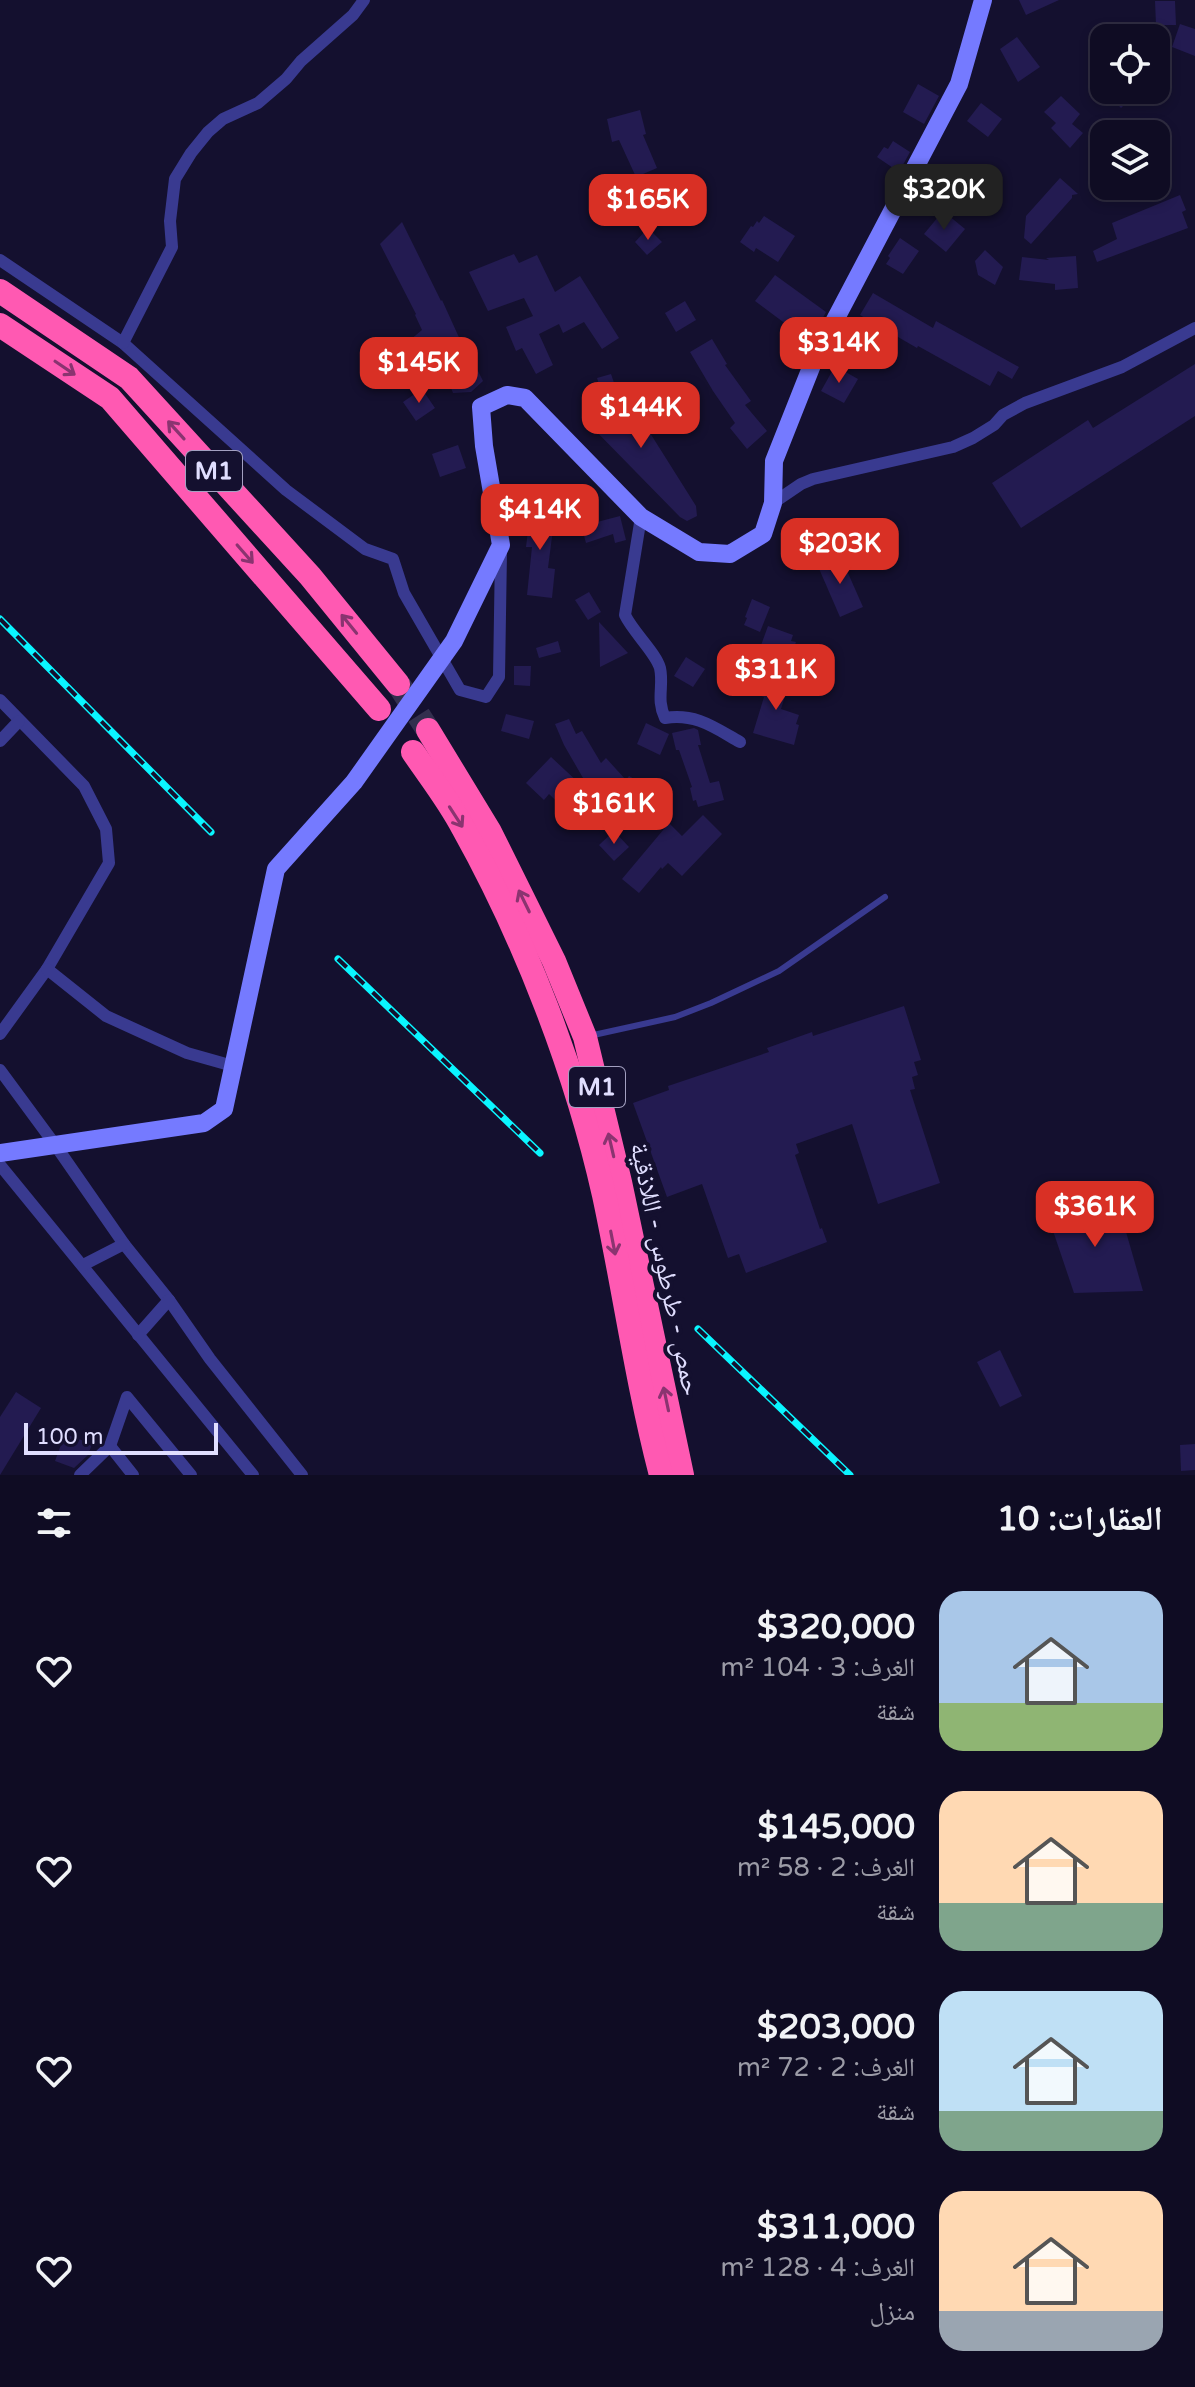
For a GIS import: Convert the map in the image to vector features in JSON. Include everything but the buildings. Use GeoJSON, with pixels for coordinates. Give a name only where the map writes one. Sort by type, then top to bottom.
{"type":"FeatureCollection","features":[{"type":"Feature","properties":{"kind":"highway","name":"M1"},"geometry":{"type":"LineString","coordinates":[[0,291],[129,378],[310,576],[398,684]]}},
{"type":"Feature","properties":{"kind":"highway","name":"M1"},"geometry":{"type":"LineString","coordinates":[[0,325],[110,398],[379,709]]}},
{"type":"Feature","properties":{"kind":"highway","name":"حمص - طرطوس - اللاذقية"},"geometry":{"type":"LineString","coordinates":[[428,730],[490,832],[554,961],[585,1037],[620,1182],[682,1475]]}},
{"type":"Feature","properties":{"kind":"highway","name":"حمص - طرطوس - اللاذقية"},"geometry":{"type":"LineString","coordinates":[[413,752],[462,826],[519,938],[577,1094],[603,1195],[646,1416],[661,1475]]}},
{"type":"Feature","properties":{"kind":"main road"},"geometry":{"type":"LineString","coordinates":[[0,1153],[204,1123],[224,1109],[276,869],[354,782],[454,641],[501,545],[484,446],[481,407],[507,395],[525,398],[641,517],[699,552],[730,554],[763,534],[773,503],[774,461],[814,360],[959,84],[983,0]]}},
{"type":"Feature","properties":{"kind":"street"},"geometry":{"type":"LineString","coordinates":[[123,343],[172,247],[170,221],[175,179],[191,153],[223,119],[258,103],[286,79],[301,61],[353,15],[364,0]]}},
{"type":"Feature","properties":{"kind":"street"},"geometry":{"type":"LineString","coordinates":[[0,260],[123,343],[286,490],[365,549],[393,559],[404,593],[460,690],[486,697],[499,677],[501,545]]}},
{"type":"Feature","properties":{"kind":"street"},"geometry":{"type":"LineString","coordinates":[[773,503],[813,479],[953,447],[973,438],[1025,403],[1122,367],[1195,328]]}},
{"type":"Feature","properties":{"kind":"street"},"geometry":{"type":"LineString","coordinates":[[641,517],[625,615],[660,667],[660,708],[665,718],[682,715],[702,721],[740,742]]}},
{"type":"Feature","properties":{"kind":"street"},"geometry":{"type":"LineString","coordinates":[[0,700],[84,786],[106,829],[109,863],[47,969],[0,1034]]}},
{"type":"Feature","properties":{"kind":"street"},"geometry":{"type":"LineString","coordinates":[[0,741],[19,721]]}},
{"type":"Feature","properties":{"kind":"street"},"geometry":{"type":"LineString","coordinates":[[47,969],[106,1016],[187,1053],[233,1066]]}},
{"type":"Feature","properties":{"kind":"street"},"geometry":{"type":"LineString","coordinates":[[0,1070],[124,1244],[302,1475]]}},
{"type":"Feature","properties":{"kind":"street"},"geometry":{"type":"LineString","coordinates":[[0,1165],[253,1475]]}},
{"type":"Feature","properties":{"kind":"street"},"geometry":{"type":"LineString","coordinates":[[83,1265],[124,1244]]}},
{"type":"Feature","properties":{"kind":"street"},"geometry":{"type":"LineString","coordinates":[[138,1335],[169,1300]]}},
{"type":"Feature","properties":{"kind":"street"},"geometry":{"type":"LineString","coordinates":[[80,1475],[110,1446],[127,1397],[191,1475]]}},
{"type":"Feature","properties":{"kind":"street"},"geometry":{"type":"LineString","coordinates":[[110,1446],[133,1475]]}},
{"type":"Feature","properties":{"kind":"lane"},"geometry":{"type":"LineString","coordinates":[[585,1037],[675,1017],[711,1003],[779,971],[885,897]]}},
{"type":"Feature","properties":{"kind":"tunnel"},"geometry":{"type":"LineString","coordinates":[[399,685],[428,730]]}},
{"type":"Feature","properties":{"kind":"railway"},"geometry":{"type":"LineString","coordinates":[[0,619],[211,832]]}},
{"type":"Feature","properties":{"kind":"railway"},"geometry":{"type":"LineString","coordinates":[[338,959],[540,1153]]}},
{"type":"Feature","properties":{"kind":"railway"},"geometry":{"type":"LineString","coordinates":[[698,1329],[850,1475]]}}]}
